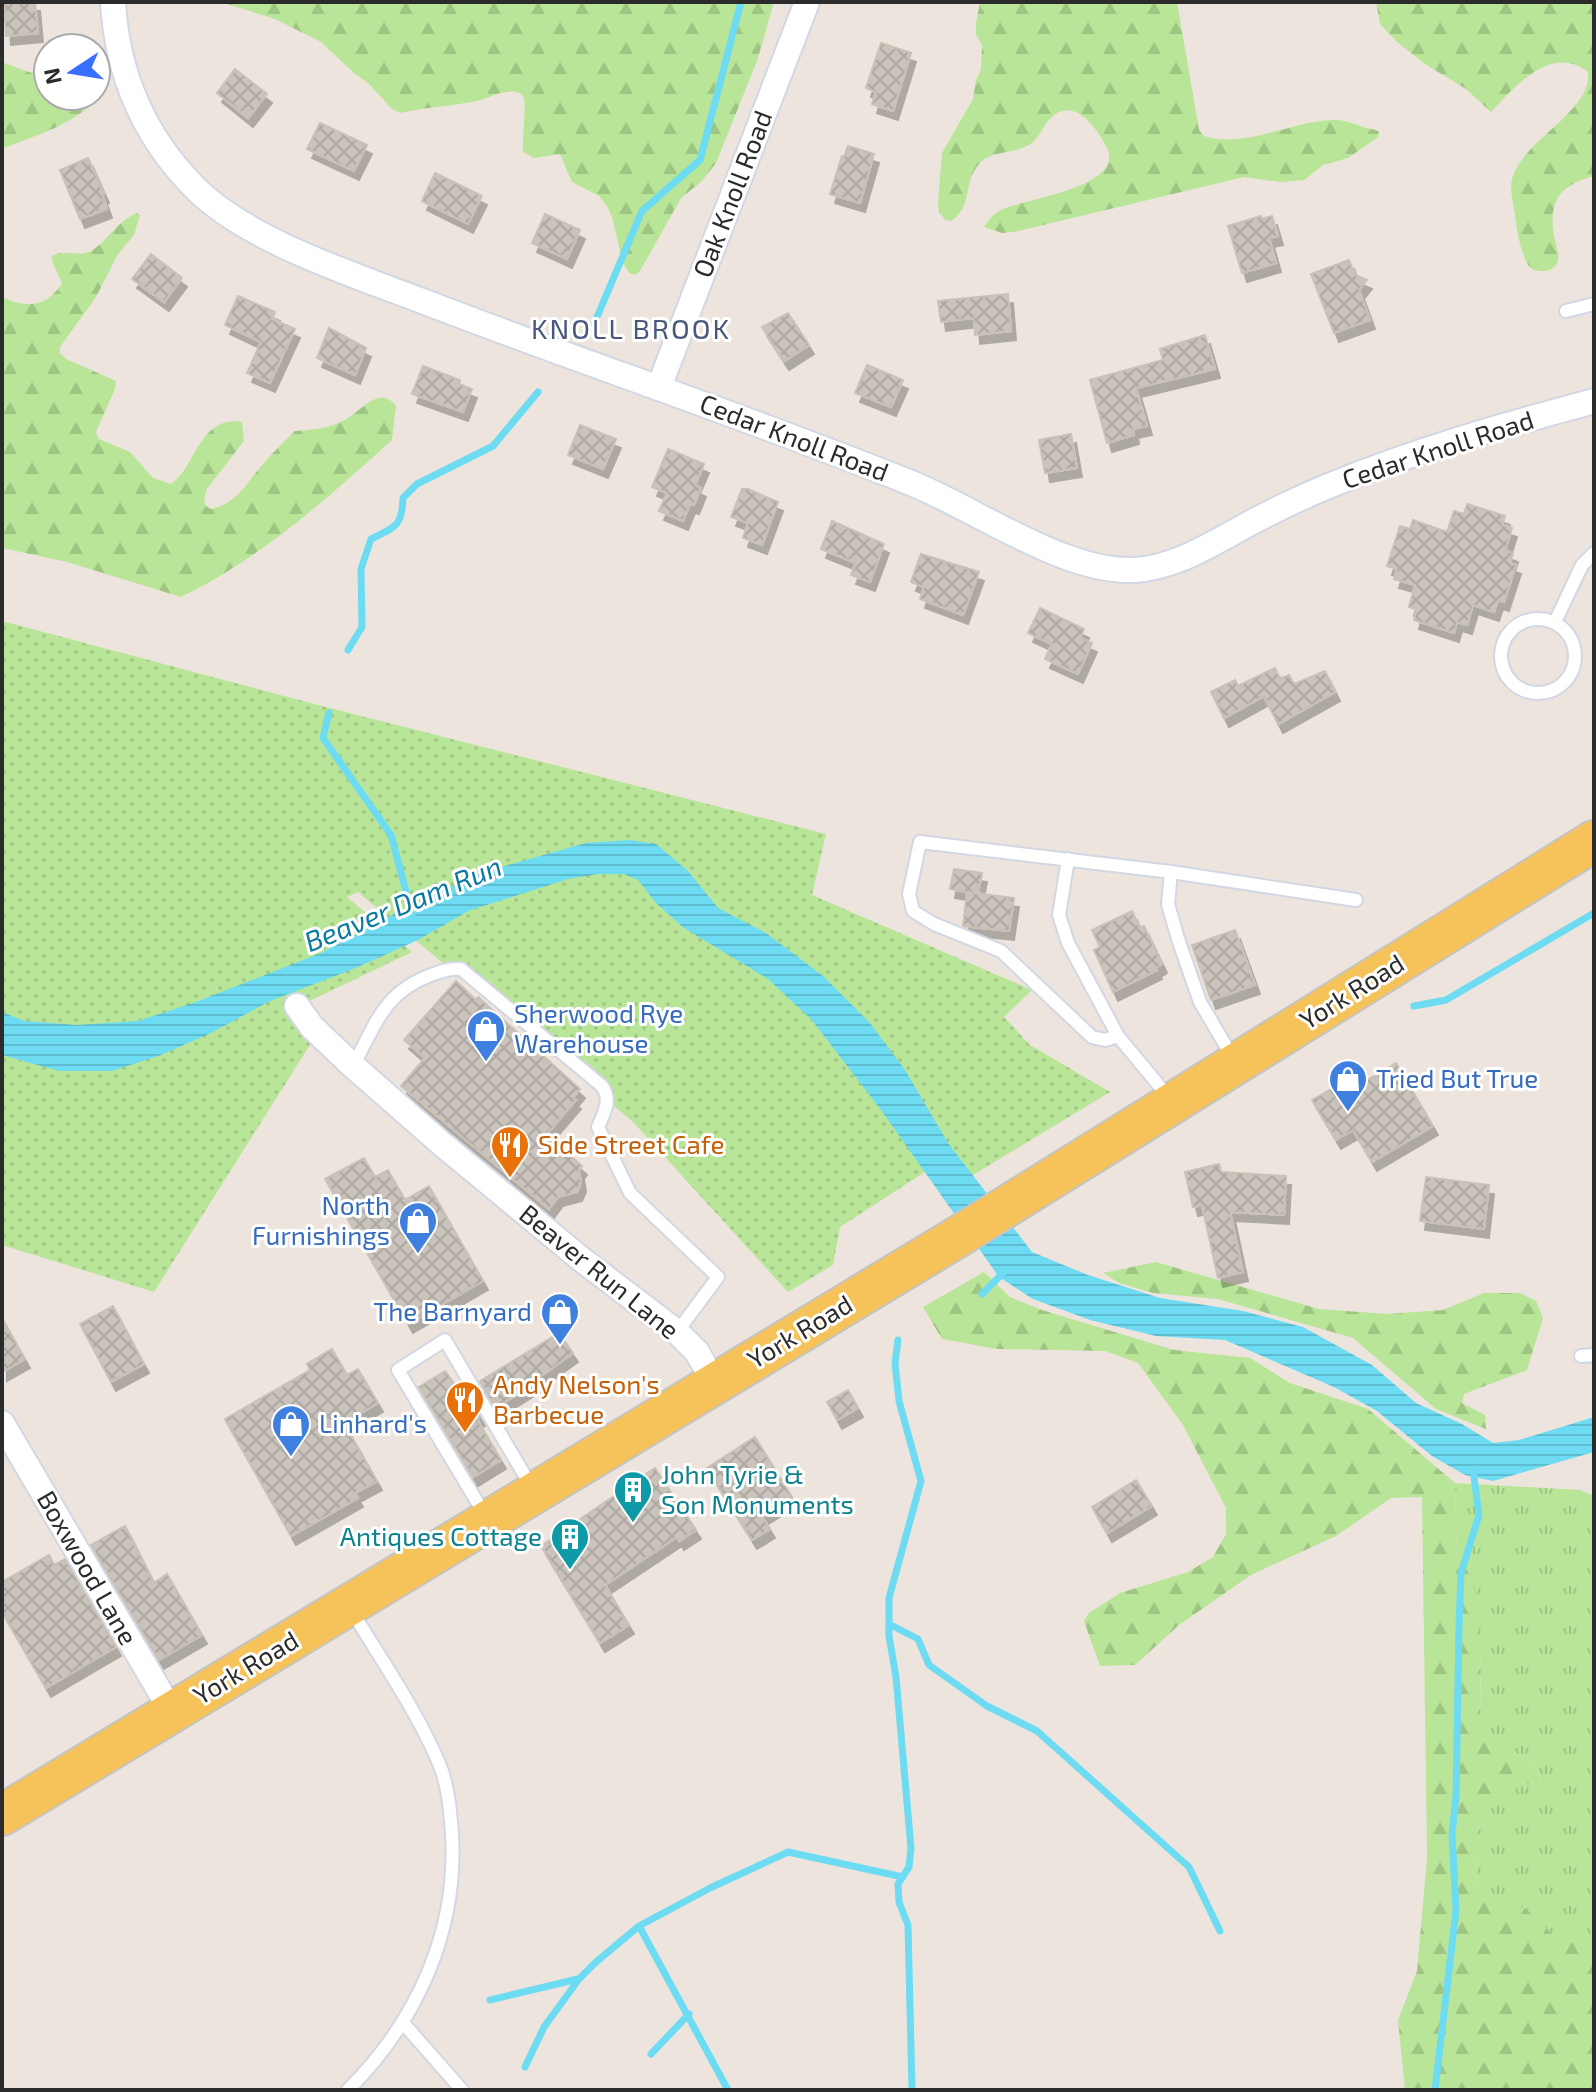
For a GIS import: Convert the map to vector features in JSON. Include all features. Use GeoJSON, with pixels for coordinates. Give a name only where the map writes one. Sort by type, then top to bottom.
{"type":"FeatureCollection","features":[{"type":"Feature","properties":{"kind":"main road","name":"York Road"},"geometry":{"type":"LineString","coordinates":[[2,1815],[959,1236],[1594,841]]}},
{"type":"Feature","properties":{"kind":"street","name":"Cedar Knoll Road"},"geometry":{"type":"LineString","coordinates":[[113,2],[114,31],[123,71],[137,107],[166,152],[195,188],[236,219],[306,256],[918,485],[1071,560],[1107,570],[1137,570],[1164,565],[1349,478],[1485,432],[1594,401]]}},
{"type":"Feature","properties":{"kind":"street","name":"Oak Knoll Road"},"geometry":{"type":"LineString","coordinates":[[659,387],[807,2]]}},
{"type":"Feature","properties":{"kind":"street","name":"Beaver Run Lane"},"geometry":{"type":"LineString","coordinates":[[297,1006],[312,1027],[442,1144],[581,1259],[677,1332],[697,1352],[715,1384]]}},
{"type":"Feature","properties":{"kind":"street","name":"Boxwood Lane"},"geometry":{"type":"LineString","coordinates":[[2,1423],[172,1712]]}},
{"type":"Feature","properties":{"kind":"lane"},"geometry":{"type":"LineString","coordinates":[[1566,311],[1594,304]]}},
{"type":"Feature","properties":{"kind":"lane"},"geometry":{"type":"LineString","coordinates":[[1555,622],[1582,565],[1594,553]]}},
{"type":"Feature","properties":{"kind":"lane"},"geometry":{"type":"LineString","coordinates":[[1530,619],[1555,622],[1572,640],[1575,664],[1570,676],[1563,685],[1539,694],[1516,687],[1502,667],[1500,655],[1509,632],[1530,619]]}},
{"type":"Feature","properties":{"kind":"lane"},"geometry":{"type":"LineString","coordinates":[[1118,1036],[1105,1040],[1092,1037],[1001,951],[918,915],[910,903],[920,842],[1171,872],[1356,900]]}},
{"type":"Feature","properties":{"kind":"lane"},"geometry":{"type":"LineString","coordinates":[[1068,859],[1059,907],[1060,922],[1068,943],[1118,1036],[1173,1103]]}},
{"type":"Feature","properties":{"kind":"lane"},"geometry":{"type":"LineString","coordinates":[[1171,872],[1168,904],[1178,939],[1200,1002],[1236,1063]]}},
{"type":"Feature","properties":{"kind":"lane"},"geometry":{"type":"LineString","coordinates":[[353,1066],[388,1001],[399,990],[436,973],[451,968],[461,969],[602,1086],[606,1091],[607,1105],[598,1127],[630,1193],[718,1277],[677,1332]]}},
{"type":"Feature","properties":{"kind":"lane"},"geometry":{"type":"LineString","coordinates":[[489,1521],[398,1370],[445,1340],[535,1493]]}},
{"type":"Feature","properties":{"kind":"lane"},"geometry":{"type":"LineString","coordinates":[[348,1606],[440,1764],[450,1805],[453,1856],[449,1907],[426,1981],[404,2024],[348,2090]]}},
{"type":"Feature","properties":{"kind":"lane"},"geometry":{"type":"LineString","coordinates":[[404,2024],[462,2090]]}},
{"type":"Feature","properties":{"kind":"green space"},"geometry":{"type":"Polygon","coordinates":[[[221,2],[774,2],[757,61],[716,163],[701,182],[681,198],[635,275],[629,273],[623,263],[612,217],[599,196],[572,182],[560,154],[534,158],[523,152],[525,105],[521,94],[506,92],[471,102],[400,113],[321,42],[275,19],[221,2]]]}},
{"type":"Feature","properties":{"kind":"green space"},"geometry":{"type":"Polygon","coordinates":[[[980,2],[1177,2],[1199,130],[1204,136],[1236,139],[1333,120],[1376,130],[1378,137],[1348,158],[1323,165],[1304,180],[1280,182],[1244,177],[1014,232],[1002,233],[984,227],[1001,210],[1069,190],[1101,173],[1108,162],[1107,148],[1102,139],[1082,116],[1066,110],[1049,120],[1029,145],[992,156],[980,163],[972,175],[962,209],[951,221],[945,220],[939,212],[938,202],[942,153],[973,99],[981,69],[982,45],[976,35],[980,2]]]}},
{"type":"Feature","properties":{"kind":"green space"},"geometry":{"type":"Polygon","coordinates":[[[1376,2],[1594,2],[1594,176],[1570,186],[1557,200],[1553,232],[1558,258],[1551,269],[1533,269],[1525,258],[1511,192],[1512,179],[1529,151],[1580,100],[1587,86],[1588,72],[1574,64],[1561,62],[1547,65],[1522,81],[1491,112],[1466,89],[1425,64],[1397,42],[1380,24],[1376,2]]]}},
{"type":"Feature","properties":{"kind":"green space"},"geometry":{"type":"Polygon","coordinates":[[[2,62],[32,73],[32,112],[82,112],[63,124],[2,149],[2,62]]]}},
{"type":"Feature","properties":{"kind":"green space"},"geometry":{"type":"Polygon","coordinates":[[[137,213],[140,215],[134,235],[118,254],[96,297],[60,347],[60,353],[66,359],[116,381],[96,432],[99,439],[130,452],[153,478],[171,484],[216,426],[242,422],[244,441],[207,489],[204,499],[211,509],[235,497],[295,431],[335,424],[376,399],[389,400],[396,406],[392,440],[367,463],[266,545],[181,597],[67,562],[2,548],[2,297],[35,304],[50,297],[62,283],[52,256],[91,251],[137,213]]]}},
{"type":"Feature","properties":{"kind":"green space"},"geometry":{"type":"Polygon","coordinates":[[[2,621],[826,834],[812,895],[1032,990],[1004,1017],[1030,1045],[1110,1092],[968,1178],[948,1157],[840,1227],[833,1265],[788,1292],[633,1122],[358,892],[347,897],[412,952],[301,1005],[313,1040],[154,1292],[2,1245],[2,621]]]}},
{"type":"Feature","properties":{"kind":"green space"},"geometry":{"type":"Polygon","coordinates":[[[1156,1262],[1319,1309],[1388,1314],[1443,1310],[1484,1293],[1520,1293],[1536,1301],[1543,1318],[1527,1370],[1464,1394],[1462,1403],[1485,1415],[1486,1429],[1436,1409],[1353,1338],[1218,1299],[1153,1293],[1119,1283],[1103,1273],[1156,1262]]]}},
{"type":"Feature","properties":{"kind":"green space"},"geometry":{"type":"Polygon","coordinates":[[[984,1272],[1010,1297],[1042,1310],[1174,1350],[1250,1358],[1290,1383],[1368,1409],[1455,1483],[1457,1553],[1472,1568],[1481,1641],[1480,1722],[1498,1745],[1534,1762],[1541,1780],[1504,1793],[1488,1806],[1479,1842],[1478,1890],[1497,1906],[1525,1908],[1557,1938],[1594,1947],[1594,2090],[1405,2090],[1398,2020],[1417,1971],[1427,1858],[1422,1497],[1391,1498],[1336,1536],[1251,1575],[1179,1625],[1135,1665],[1100,1666],[1084,1621],[1089,1613],[1120,1593],[1188,1572],[1213,1557],[1226,1534],[1226,1508],[1183,1425],[1138,1363],[1105,1351],[997,1349],[942,1339],[923,1307],[984,1272]]]}},
{"type":"Feature","properties":{"kind":"green space"},"geometry":{"type":"Polygon","coordinates":[[[1455,1483],[1580,1490],[1594,1496],[1594,1947],[1557,1938],[1525,1908],[1497,1906],[1478,1891],[1479,1842],[1488,1806],[1504,1793],[1541,1779],[1534,1762],[1498,1745],[1480,1722],[1481,1641],[1457,1553],[1455,1483]]]}},
{"type":"Feature","properties":{"kind":"water","name":"Beaver Dam Run"},"geometry":{"type":"Polygon","coordinates":[[[630,840],[656,844],[688,871],[718,908],[766,933],[823,976],[870,1023],[905,1070],[948,1143],[1032,1252],[1088,1275],[1160,1298],[1243,1311],[1303,1327],[1372,1365],[1416,1403],[1462,1424],[1493,1443],[1519,1440],[1594,1417],[1594,1452],[1493,1481],[1465,1475],[1432,1456],[1377,1411],[1334,1387],[1225,1340],[1156,1336],[1090,1320],[1033,1299],[999,1277],[881,1110],[811,1019],[768,979],[684,928],[656,903],[638,880],[624,874],[568,879],[468,911],[418,940],[270,1001],[211,1033],[161,1055],[112,1071],[59,1071],[2,1055],[2,1012],[24,1021],[77,1025],[138,1021],[321,953],[480,873],[586,843],[630,840]]]}},
{"type":"Feature","properties":{"kind":"building"},"geometry":{"type":"Polygon","coordinates":[[[4,2],[35,2],[38,32],[6,36],[4,2]]]}},
{"type":"Feature","properties":{"kind":"building"},"geometry":{"type":"Polygon","coordinates":[[[881,43],[911,53],[893,111],[872,104],[876,92],[866,88],[881,43]]]}},
{"type":"Feature","properties":{"kind":"building"},"geometry":{"type":"Polygon","coordinates":[[[235,69],[267,94],[248,118],[217,93],[235,69]]]}},
{"type":"Feature","properties":{"kind":"building"},"geometry":{"type":"Polygon","coordinates":[[[320,123],[367,145],[354,171],[307,149],[320,123]]]}},
{"type":"Feature","properties":{"kind":"building"},"geometry":{"type":"Polygon","coordinates":[[[848,146],[874,154],[860,203],[830,194],[848,146]]]}},
{"type":"Feature","properties":{"kind":"building"},"geometry":{"type":"Polygon","coordinates":[[[88,158],[104,194],[107,209],[80,219],[60,170],[88,158]]]}},
{"type":"Feature","properties":{"kind":"building"},"geometry":{"type":"Polygon","coordinates":[[[435,173],[482,196],[468,224],[422,201],[435,173]]]}},
{"type":"Feature","properties":{"kind":"building"},"geometry":{"type":"Polygon","coordinates":[[[545,214],[580,230],[567,259],[532,243],[545,214]]]}},
{"type":"Feature","properties":{"kind":"building"},"geometry":{"type":"Polygon","coordinates":[[[1261,216],[1262,219],[1272,216],[1278,236],[1269,238],[1276,263],[1242,273],[1228,226],[1261,216]]]}},
{"type":"Feature","properties":{"kind":"building"},"geometry":{"type":"Polygon","coordinates":[[[151,254],[182,278],[164,302],[132,279],[151,254]]]}},
{"type":"Feature","properties":{"kind":"building"},"geometry":{"type":"Polygon","coordinates":[[[1349,260],[1355,275],[1367,280],[1359,290],[1370,320],[1334,333],[1311,274],[1349,260]]]}},
{"type":"Feature","properties":{"kind":"building"},"geometry":{"type":"Polygon","coordinates":[[[1008,294],[1011,331],[975,335],[974,318],[941,322],[938,301],[1008,294]]]}},
{"type":"Feature","properties":{"kind":"building"},"geometry":{"type":"Polygon","coordinates":[[[238,296],[275,312],[272,319],[295,329],[270,383],[247,373],[261,342],[225,325],[238,296]]]}},
{"type":"Feature","properties":{"kind":"building"},"geometry":{"type":"Polygon","coordinates":[[[788,313],[809,345],[784,361],[762,327],[788,313]]]}},
{"type":"Feature","properties":{"kind":"building"},"geometry":{"type":"Polygon","coordinates":[[[329,328],[366,348],[355,375],[317,358],[329,328]]]}},
{"type":"Feature","properties":{"kind":"building"},"geometry":{"type":"Polygon","coordinates":[[[1205,335],[1215,369],[1136,388],[1147,426],[1133,429],[1134,435],[1107,443],[1090,380],[1163,360],[1160,349],[1205,335]]]}},
{"type":"Feature","properties":{"kind":"building"},"geometry":{"type":"Polygon","coordinates":[[[867,365],[903,380],[891,407],[855,393],[867,365]]]}},
{"type":"Feature","properties":{"kind":"building"},"geometry":{"type":"Polygon","coordinates":[[[423,366],[460,380],[459,384],[472,389],[463,412],[412,394],[423,366]]]}},
{"type":"Feature","properties":{"kind":"building"},"geometry":{"type":"Polygon","coordinates":[[[580,425],[616,439],[603,469],[568,455],[580,425]]]}},
{"type":"Feature","properties":{"kind":"building"},"geometry":{"type":"Polygon","coordinates":[[[1071,434],[1077,468],[1045,473],[1039,440],[1071,434]]]}},
{"type":"Feature","properties":{"kind":"building"},"geometry":{"type":"Polygon","coordinates":[[[668,449],[704,464],[695,485],[701,488],[683,521],[659,511],[667,493],[652,487],[668,449]]]}},
{"type":"Feature","properties":{"kind":"building"},"geometry":{"type":"Polygon","coordinates":[[[742,489],[778,502],[762,545],[743,538],[748,523],[731,517],[742,489]]]}},
{"type":"Feature","properties":{"kind":"building"},"geometry":{"type":"Polygon","coordinates":[[[1467,504],[1505,516],[1502,525],[1512,528],[1505,550],[1513,553],[1510,563],[1516,565],[1504,602],[1498,600],[1494,612],[1473,605],[1467,625],[1457,622],[1454,633],[1414,620],[1417,609],[1409,607],[1415,585],[1394,579],[1397,569],[1387,566],[1400,526],[1410,529],[1413,520],[1447,532],[1454,511],[1464,514],[1467,504]]]}},
{"type":"Feature","properties":{"kind":"building"},"geometry":{"type":"Polygon","coordinates":[[[832,521],[884,544],[870,582],[851,575],[856,563],[821,549],[832,521]]]}},
{"type":"Feature","properties":{"kind":"building"},"geometry":{"type":"Polygon","coordinates":[[[921,554],[979,572],[963,615],[920,599],[924,587],[911,582],[921,554]]]}},
{"type":"Feature","properties":{"kind":"building"},"geometry":{"type":"Polygon","coordinates":[[[1040,608],[1084,629],[1080,638],[1092,643],[1078,674],[1045,659],[1052,644],[1028,633],[1040,608]]]}},
{"type":"Feature","properties":{"kind":"building"},"geometry":{"type":"Polygon","coordinates":[[[1275,668],[1280,679],[1289,675],[1294,684],[1325,671],[1335,692],[1278,724],[1264,696],[1224,718],[1211,692],[1235,680],[1238,686],[1275,668]]]}},
{"type":"Feature","properties":{"kind":"building"},"geometry":{"type":"Polygon","coordinates":[[[954,869],[982,873],[978,894],[950,889],[954,869]]]}},
{"type":"Feature","properties":{"kind":"building"},"geometry":{"type":"Polygon","coordinates":[[[967,892],[1014,898],[1009,931],[963,926],[967,892]]]}},
{"type":"Feature","properties":{"kind":"building"},"geometry":{"type":"Polygon","coordinates":[[[1132,911],[1140,928],[1144,926],[1162,964],[1157,970],[1113,992],[1094,950],[1100,947],[1092,930],[1132,911]]]}},
{"type":"Feature","properties":{"kind":"building"},"geometry":{"type":"Polygon","coordinates":[[[1235,930],[1255,985],[1211,1000],[1192,945],[1235,930]]]}},
{"type":"Feature","properties":{"kind":"building","name":"Sherwood Rye Warehouse"},"geometry":{"type":"Polygon","coordinates":[[[456,981],[580,1089],[573,1098],[576,1100],[546,1135],[582,1166],[579,1170],[581,1183],[577,1192],[558,1197],[549,1209],[401,1086],[425,1058],[404,1040],[456,981]]]}},
{"type":"Feature","properties":{"kind":"building","name":"Tried But True"},"geometry":{"type":"Polygon","coordinates":[[[1396,1063],[1433,1126],[1372,1162],[1353,1130],[1336,1140],[1312,1100],[1354,1076],[1359,1085],[1396,1063]]]}},
{"type":"Feature","properties":{"kind":"building","name":"North Furnishings"},"geometry":{"type":"Polygon","coordinates":[[[364,1158],[375,1177],[388,1170],[405,1200],[429,1186],[483,1281],[408,1324],[325,1179],[364,1158]]]}},
{"type":"Feature","properties":{"kind":"building"},"geometry":{"type":"Polygon","coordinates":[[[1219,1164],[1221,1172],[1286,1176],[1284,1215],[1230,1212],[1243,1272],[1218,1278],[1202,1205],[1193,1207],[1185,1172],[1219,1164]]]}},
{"type":"Feature","properties":{"kind":"building"},"geometry":{"type":"Polygon","coordinates":[[[1426,1177],[1489,1185],[1484,1229],[1420,1221],[1426,1177]]]}},
{"type":"Feature","properties":{"kind":"building"},"geometry":{"type":"Polygon","coordinates":[[[113,1306],[144,1364],[111,1382],[80,1324],[113,1306]]]}},
{"type":"Feature","properties":{"kind":"building"},"geometry":{"type":"Polygon","coordinates":[[[2,1318],[25,1359],[2,1372],[2,1318]]]}},
{"type":"Feature","properties":{"kind":"building"},"geometry":{"type":"Polygon","coordinates":[[[559,1333],[573,1353],[537,1379],[539,1381],[495,1408],[480,1381],[559,1333]]]}},
{"type":"Feature","properties":{"kind":"building","name":"Linhard's"},"geometry":{"type":"Polygon","coordinates":[[[332,1349],[347,1375],[358,1369],[378,1403],[344,1423],[377,1481],[355,1493],[358,1498],[291,1536],[225,1419],[310,1370],[307,1364],[332,1349]]]}},
{"type":"Feature","properties":{"kind":"building","name":"Andy Nelson's Barbecue"},"geometry":{"type":"Polygon","coordinates":[[[445,1371],[461,1393],[464,1391],[501,1460],[473,1477],[419,1387],[445,1371]]]}},
{"type":"Feature","properties":{"kind":"building"},"geometry":{"type":"Polygon","coordinates":[[[848,1390],[858,1408],[837,1420],[827,1402],[848,1390]]]}},
{"type":"Feature","properties":{"kind":"building"},"geometry":{"type":"Polygon","coordinates":[[[755,1437],[792,1497],[762,1516],[770,1529],[752,1540],[707,1468],[755,1437]]]}},
{"type":"Feature","properties":{"kind":"building"},"geometry":{"type":"Polygon","coordinates":[[[655,1468],[696,1530],[679,1541],[677,1537],[605,1585],[629,1625],[600,1643],[541,1546],[655,1468]]]}},
{"type":"Feature","properties":{"kind":"building"},"geometry":{"type":"Polygon","coordinates":[[[1136,1480],[1152,1506],[1107,1533],[1092,1507],[1136,1480]]]}},
{"type":"Feature","properties":{"kind":"building"},"geometry":{"type":"Polygon","coordinates":[[[125,1526],[154,1583],[167,1574],[202,1635],[159,1660],[91,1545],[125,1526]]]}},
{"type":"Feature","properties":{"kind":"building"},"geometry":{"type":"Polygon","coordinates":[[[49,1555],[54,1565],[65,1559],[116,1647],[46,1688],[2,1612],[2,1582],[49,1555]]]}},
{"type":"Feature","properties":{"kind":"waterway"},"geometry":{"type":"LineString","coordinates":[[594,324],[642,211],[700,160],[741,2]]}},
{"type":"Feature","properties":{"kind":"waterway"},"geometry":{"type":"LineString","coordinates":[[348,650],[362,627],[361,569],[371,539],[396,525],[403,498],[417,484],[493,446],[538,392]]}},
{"type":"Feature","properties":{"kind":"waterway"},"geometry":{"type":"LineString","coordinates":[[329,713],[323,738],[391,835],[412,914]]}},
{"type":"Feature","properties":{"kind":"waterway"},"geometry":{"type":"LineString","coordinates":[[1414,1006],[1446,1000],[1594,913]]}},
{"type":"Feature","properties":{"kind":"waterway"},"geometry":{"type":"LineString","coordinates":[[982,1294],[1003,1273]]}},
{"type":"Feature","properties":{"kind":"waterway"},"geometry":{"type":"LineString","coordinates":[[898,1340],[895,1363],[899,1401],[921,1481],[889,1598],[889,1636],[896,1677],[911,1848],[909,1867],[898,1884],[899,1902],[908,1925],[912,2090]]}},
{"type":"Feature","properties":{"kind":"waterway"},"geometry":{"type":"LineString","coordinates":[[1435,2090],[1456,1911],[1452,1834],[1456,1797],[1461,1573],[1479,1515],[1473,1469]]}},
{"type":"Feature","properties":{"kind":"waterway"},"geometry":{"type":"LineString","coordinates":[[889,1624],[918,1639],[929,1665],[987,1706],[1037,1731],[1189,1867],[1220,1931]]}},
{"type":"Feature","properties":{"kind":"waterway"},"geometry":{"type":"LineString","coordinates":[[525,2067],[544,2027],[579,1979],[596,1962],[639,1926],[710,1888],[788,1852],[903,1877]]}},
{"type":"Feature","properties":{"kind":"waterway"},"geometry":{"type":"LineString","coordinates":[[639,1926],[728,2090]]}},
{"type":"Feature","properties":{"kind":"waterway"},"geometry":{"type":"LineString","coordinates":[[490,2000],[578,1979]]}},
{"type":"Feature","properties":{"kind":"waterway"},"geometry":{"type":"LineString","coordinates":[[651,2054],[689,2014]]}},
{"type":"Feature","properties":{"kind":"place","name":"Sherwood Rye Warehouse"},"geometry":{"type":"Point","coordinates":[486,1063]}},
{"type":"Feature","properties":{"kind":"place","name":"Tried But True"},"geometry":{"type":"Point","coordinates":[1348,1113]}},
{"type":"Feature","properties":{"kind":"place","name":"Side Street Cafe"},"geometry":{"type":"Point","coordinates":[510,1179]}},
{"type":"Feature","properties":{"kind":"place","name":"North Furnishings"},"geometry":{"type":"Point","coordinates":[418,1255]}},
{"type":"Feature","properties":{"kind":"place","name":"The Barnyard"},"geometry":{"type":"Point","coordinates":[560,1346]}},
{"type":"Feature","properties":{"kind":"place","name":"Andy Nelson's Barbecue"},"geometry":{"type":"Point","coordinates":[465,1434]}},
{"type":"Feature","properties":{"kind":"place","name":"Linhard's"},"geometry":{"type":"Point","coordinates":[291,1458]}},
{"type":"Feature","properties":{"kind":"place","name":"John Tyrie & Son Monuments"},"geometry":{"type":"Point","coordinates":[633,1524]}},
{"type":"Feature","properties":{"kind":"place","name":"Antiques Cottage"},"geometry":{"type":"Point","coordinates":[570,1571]}},
{"type":"Feature","properties":{"kind":"district","name":"KNOLL BROOK"},"geometry":{"type":"Point","coordinates":[631,329]}}]}
